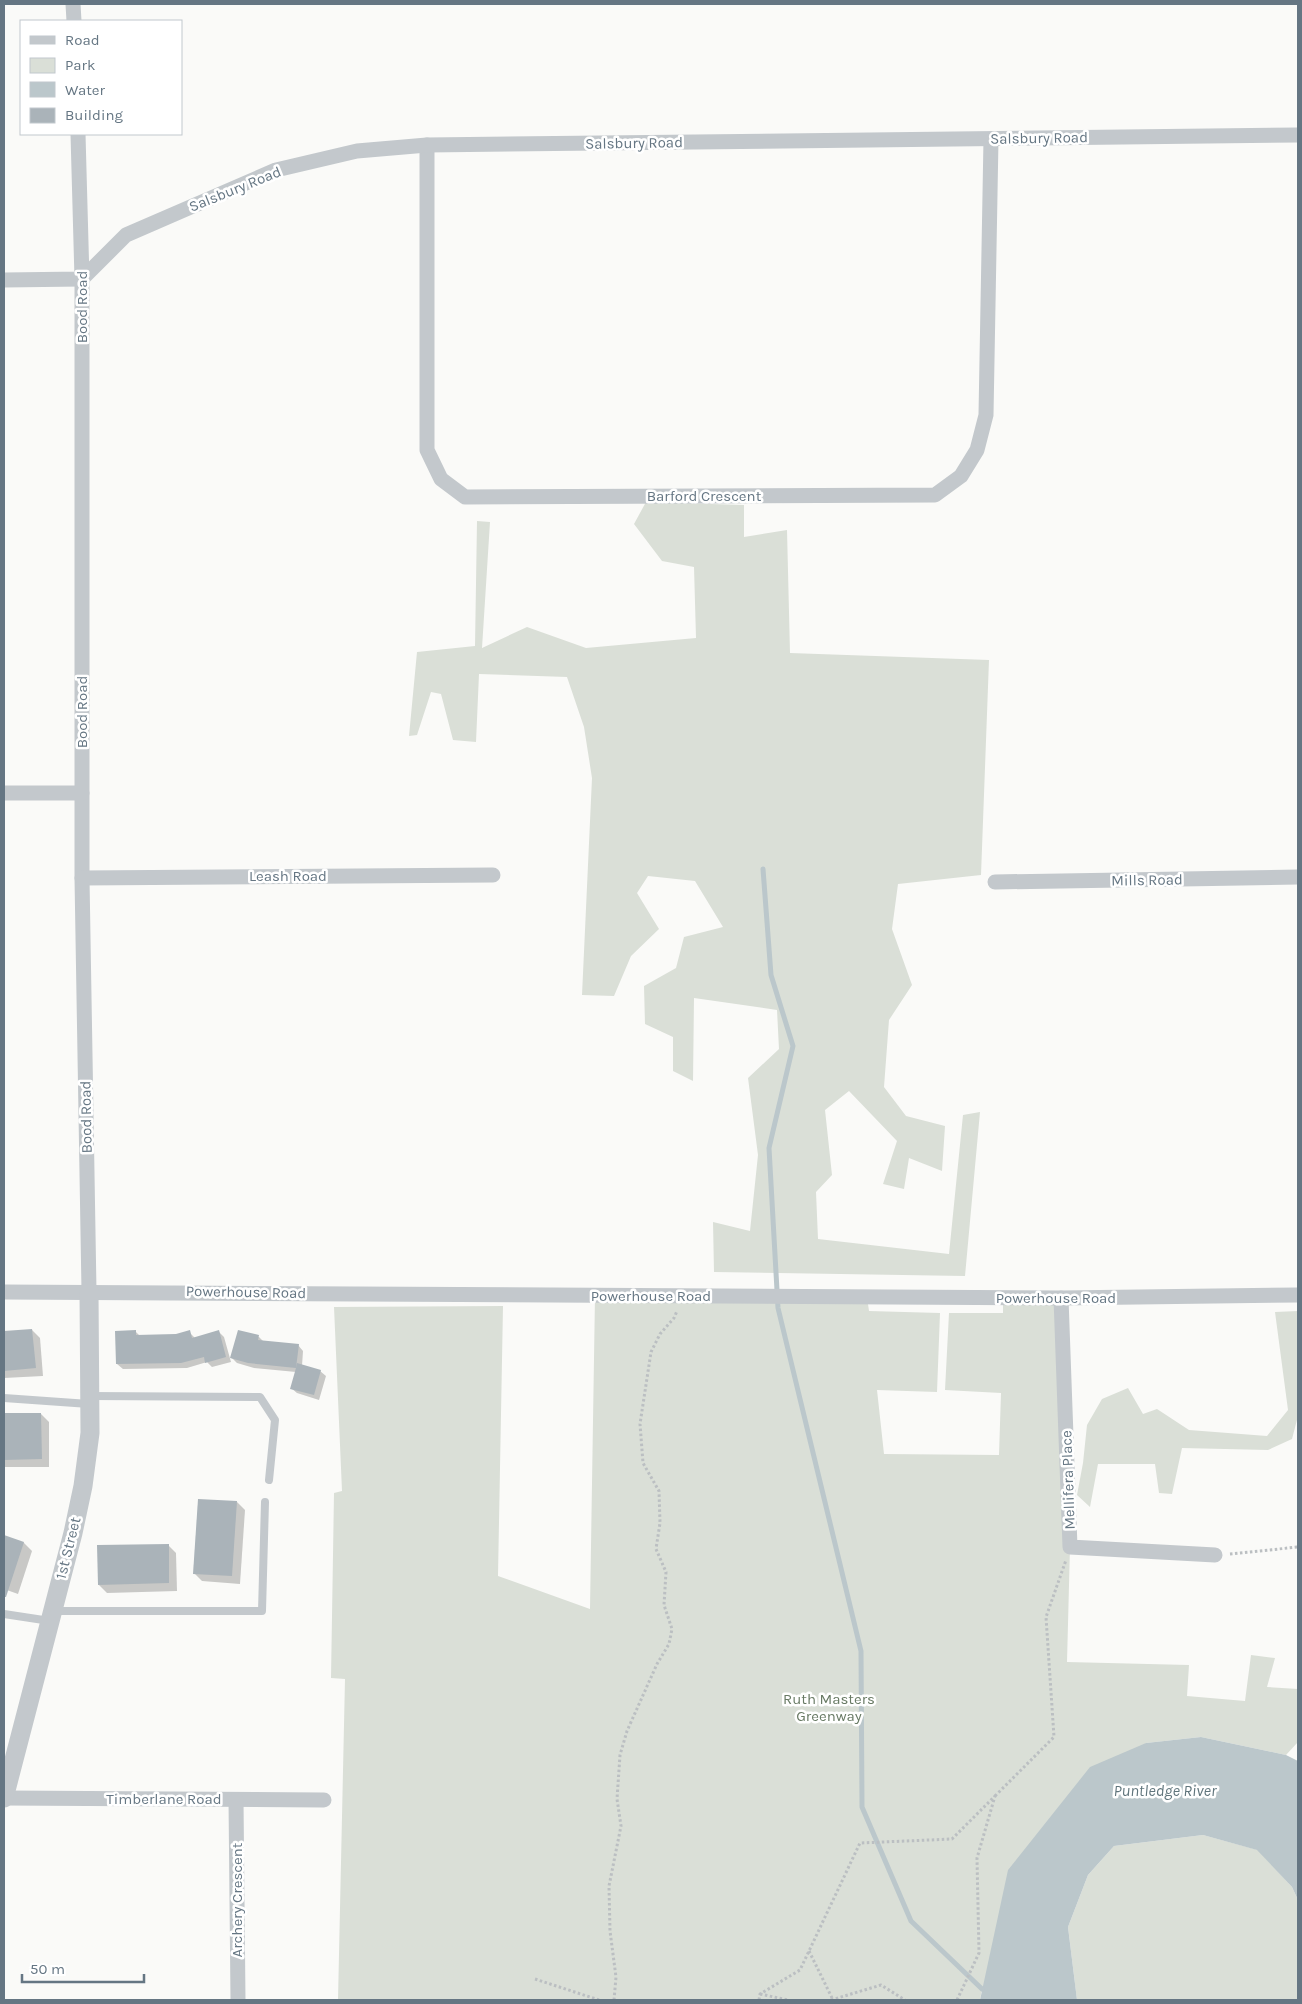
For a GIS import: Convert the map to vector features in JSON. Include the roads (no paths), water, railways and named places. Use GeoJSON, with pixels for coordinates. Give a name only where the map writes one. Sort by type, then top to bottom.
{"type":"FeatureCollection","features":[{"type":"Feature","properties":{"kind":"street"},"geometry":{"type":"LineString","coordinates":[[73,4],[74,20]]}},
{"type":"Feature","properties":{"kind":"street","name":"Bood Road"},"geometry":{"type":"LineString","coordinates":[[78,135],[82,279],[82,878],[89,1291]]}},
{"type":"Feature","properties":{"kind":"street","name":"Salsbury Road"},"geometry":{"type":"LineString","coordinates":[[82,279],[126,235],[276,170],[357,152],[427,145],[1298,135]]}},
{"type":"Feature","properties":{"kind":"street","name":"Barford Crescent"},"geometry":{"type":"LineString","coordinates":[[427,145],[427,450],[441,479],[465,497],[935,495],[960,476],[977,450],[986,415],[991,139]]}},
{"type":"Feature","properties":{"kind":"street"},"geometry":{"type":"LineString","coordinates":[[4,280],[82,279]]}},
{"type":"Feature","properties":{"kind":"street"},"geometry":{"type":"LineString","coordinates":[[4,793],[82,793]]}},
{"type":"Feature","properties":{"kind":"street","name":"Leash Road"},"geometry":{"type":"LineString","coordinates":[[82,878],[493,875]]}},
{"type":"Feature","properties":{"kind":"street","name":"Mills Road"},"geometry":{"type":"LineString","coordinates":[[995,882],[1298,877]]}},
{"type":"Feature","properties":{"kind":"street","name":"1st Street"},"geometry":{"type":"LineString","coordinates":[[4,1798],[83,1486],[90,1432],[89,1291]]}},
{"type":"Feature","properties":{"kind":"street","name":"Powerhouse Road"},"geometry":{"type":"LineString","coordinates":[[4,1292],[1061,1298],[1298,1294]]}},
{"type":"Feature","properties":{"kind":"street","name":"Mellifera Place"},"geometry":{"type":"LineString","coordinates":[[1061,1298],[1070,1547],[1214,1555]]}},
{"type":"Feature","properties":{"kind":"street","name":"Timberlane Road"},"geometry":{"type":"LineString","coordinates":[[4,1798],[324,1800]]}},
{"type":"Feature","properties":{"kind":"street","name":"Archery Crescent"},"geometry":{"type":"LineString","coordinates":[[236,1800],[238,2000]]}},
{"type":"Feature","properties":{"kind":"lane"},"geometry":{"type":"LineString","coordinates":[[4,1398],[90,1400],[260,1397],[275,1420],[269,1480]]}},
{"type":"Feature","properties":{"kind":"lane"},"geometry":{"type":"LineString","coordinates":[[4,1614],[51,1616],[262,1610],[265,1502]]}},
{"type":"Feature","properties":{"kind":"water","name":"Puntledge River"},"geometry":{"type":"Polygon","coordinates":[[[1201,1737],[1286,1755],[1298,1761],[1298,1900],[1292,1887],[1257,1850],[1203,1835],[1114,1846],[1088,1875],[1068,1927],[1077,2000],[980,2000],[1008,1870],[1090,1767],[1146,1743],[1201,1737]]]}},
{"type":"Feature","properties":{"kind":"waterway"},"geometry":{"type":"LineString","coordinates":[[763,869],[771,975],[793,1046],[769,1148],[778,1308],[861,1651],[862,1807],[911,1921],[982,1989]]}},
{"type":"Feature","properties":{"kind":"park label","name":"Ruth Masters Greenway"},"geometry":{"type":"Point","coordinates":[829,1708]}}]}
